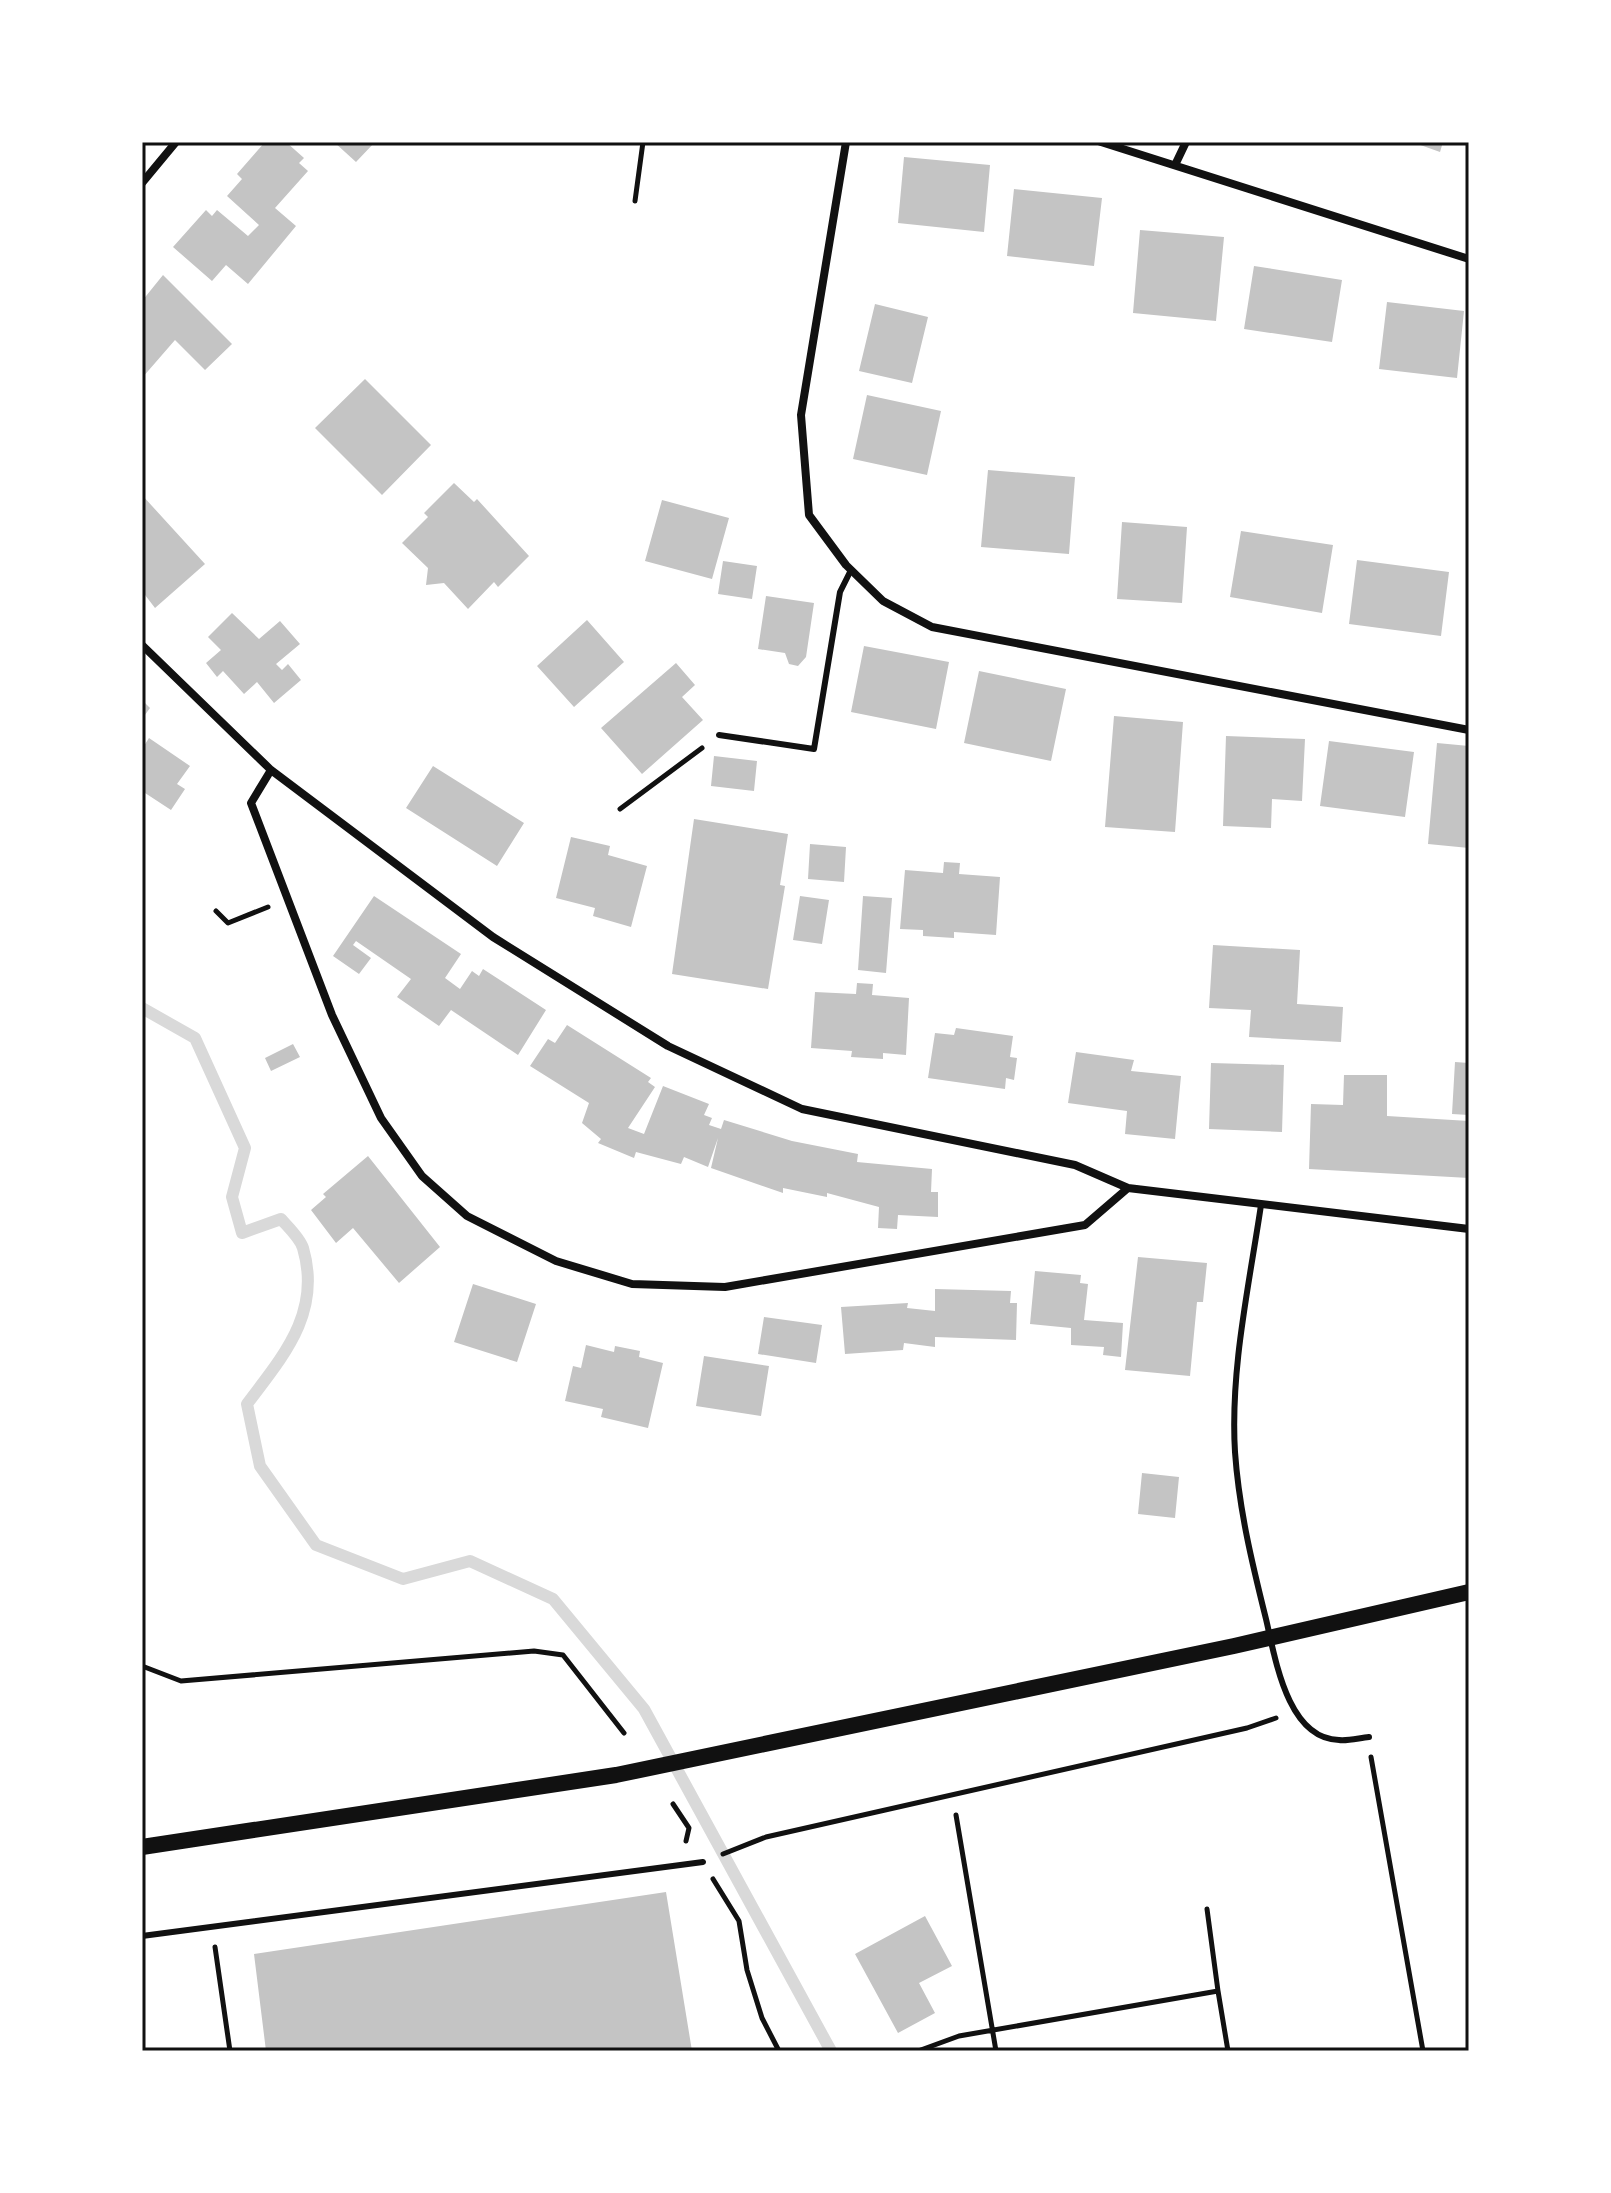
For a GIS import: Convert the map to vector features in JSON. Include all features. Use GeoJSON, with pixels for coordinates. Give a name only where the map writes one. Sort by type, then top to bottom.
{"type":"FeatureCollection","features":[{"type":"Feature","properties":{"kind":"main road"},"geometry":{"type":"LineString","coordinates":[[142,1847],[616,1775],[1234,1646],[1469,1592]]}},
{"type":"Feature","properties":{"kind":"street"},"geometry":{"type":"LineString","coordinates":[[142,183],[176,142]]}},
{"type":"Feature","properties":{"kind":"street"},"geometry":{"type":"LineString","coordinates":[[846,142],[801,415],[809,515],[851,570],[883,601],[932,627],[1469,730]]}},
{"type":"Feature","properties":{"kind":"street"},"geometry":{"type":"LineString","coordinates":[[1101,142],[1176,163],[1469,259]]}},
{"type":"Feature","properties":{"kind":"street"},"geometry":{"type":"LineString","coordinates":[[1176,163],[1186,142]]}},
{"type":"Feature","properties":{"kind":"street"},"geometry":{"type":"LineString","coordinates":[[142,645],[271,770],[493,937],[668,1046],[802,1109],[1075,1165],[1128,1188],[1469,1229]]}},
{"type":"Feature","properties":{"kind":"street"},"geometry":{"type":"LineString","coordinates":[[271,770],[251,803],[332,1015],[381,1118],[422,1176],[467,1216],[556,1261],[632,1284],[725,1287],[1085,1225],[1128,1188]]}},
{"type":"Feature","properties":{"kind":"lane"},"geometry":{"type":"LineString","coordinates":[[719,735],[814,749],[840,592],[851,570]]}},
{"type":"Feature","properties":{"kind":"lane"},"geometry":{"type":"LineString","coordinates":[[1261,1205],[1237,1372],[1235,1449],[1242,1520],[1282,1685],[1296,1710],[1309,1728],[1336,1741],[1369,1737]]}},
{"type":"Feature","properties":{"kind":"lane"},"geometry":{"type":"LineString","coordinates":[[142,1936],[703,1862]]}},
{"type":"Feature","properties":{"kind":"path"},"geometry":{"type":"LineString","coordinates":[[635,201],[643,142]]}},
{"type":"Feature","properties":{"kind":"path"},"geometry":{"type":"LineString","coordinates":[[620,809],[719,735]]}},
{"type":"Feature","properties":{"kind":"path"},"geometry":{"type":"LineString","coordinates":[[216,911],[228,923],[288,900]]}},
{"type":"Feature","properties":{"kind":"path"},"geometry":{"type":"LineString","coordinates":[[142,1666],[181,1681],[534,1651],[563,1655],[624,1733]]}},
{"type":"Feature","properties":{"kind":"path"},"geometry":{"type":"LineString","coordinates":[[779,2051],[762,2018],[747,1970],[739,1921],[703,1862],[766,1837],[1247,1728],[1296,1710]]}},
{"type":"Feature","properties":{"kind":"path"},"geometry":{"type":"LineString","coordinates":[[1369,1737],[1423,2051]]}},
{"type":"Feature","properties":{"kind":"path"},"geometry":{"type":"LineString","coordinates":[[673,1804],[689,1828],[687,1833]]}},
{"type":"Feature","properties":{"kind":"path"},"geometry":{"type":"LineString","coordinates":[[956,1815],[996,2051]]}},
{"type":"Feature","properties":{"kind":"path"},"geometry":{"type":"LineString","coordinates":[[1207,1909],[1228,2051]]}},
{"type":"Feature","properties":{"kind":"path"},"geometry":{"type":"LineString","coordinates":[[213,1926],[230,2051]]}},
{"type":"Feature","properties":{"kind":"path"},"geometry":{"type":"LineString","coordinates":[[918,2051],[959,2036],[1218,1991]]}},
{"type":"Feature","properties":{"kind":"building"},"geometry":{"type":"Polygon","coordinates":[[[265,142],[286,142],[304,158],[299,163],[308,171],[275,208],[296,226],[248,284],[226,265],[212,281],[173,247],[206,210],[212,216],[217,210],[248,236],[259,225],[227,196],[242,179],[237,174],[265,142]]]}},
{"type":"Feature","properties":{"kind":"building"},"geometry":{"type":"Polygon","coordinates":[[[334,142],[375,142],[356,162],[334,142]]]}},
{"type":"Feature","properties":{"kind":"building"},"geometry":{"type":"Polygon","coordinates":[[[1412,142],[1443,142],[1440,152],[1412,142]]]}},
{"type":"Feature","properties":{"kind":"building"},"geometry":{"type":"Polygon","coordinates":[[[904,157],[990,165],[984,232],[898,223],[904,157]]]}},
{"type":"Feature","properties":{"kind":"building"},"geometry":{"type":"Polygon","coordinates":[[[1014,189],[1102,198],[1094,266],[1007,256],[1014,189]]]}},
{"type":"Feature","properties":{"kind":"building"},"geometry":{"type":"Polygon","coordinates":[[[1140,230],[1224,237],[1216,321],[1133,313],[1140,230]]]}},
{"type":"Feature","properties":{"kind":"building"},"geometry":{"type":"Polygon","coordinates":[[[1254,266],[1342,280],[1332,342],[1244,329],[1254,266]]]}},
{"type":"Feature","properties":{"kind":"building"},"geometry":{"type":"Polygon","coordinates":[[[163,275],[232,344],[205,370],[175,340],[142,378],[142,301],[163,275]]]}},
{"type":"Feature","properties":{"kind":"building"},"geometry":{"type":"Polygon","coordinates":[[[1387,302],[1464,311],[1457,378],[1379,369],[1387,302]]]}},
{"type":"Feature","properties":{"kind":"building"},"geometry":{"type":"Polygon","coordinates":[[[875,304],[928,317],[912,383],[859,371],[875,304]]]}},
{"type":"Feature","properties":{"kind":"building"},"geometry":{"type":"Polygon","coordinates":[[[365,379],[431,445],[382,495],[315,428],[365,379]]]}},
{"type":"Feature","properties":{"kind":"building"},"geometry":{"type":"Polygon","coordinates":[[[867,395],[941,411],[927,475],[853,459],[867,395]]]}},
{"type":"Feature","properties":{"kind":"building"},"geometry":{"type":"Polygon","coordinates":[[[988,470],[1075,477],[1069,554],[981,547],[988,470]]]}},
{"type":"Feature","properties":{"kind":"building"},"geometry":{"type":"Polygon","coordinates":[[[454,483],[474,502],[477,499],[529,556],[498,587],[494,582],[468,609],[444,583],[426,585],[428,568],[402,543],[428,517],[424,513],[454,483]]]}},
{"type":"Feature","properties":{"kind":"building"},"geometry":{"type":"Polygon","coordinates":[[[142,495],[205,564],[155,608],[142,591],[142,495]]]}},
{"type":"Feature","properties":{"kind":"building"},"geometry":{"type":"Polygon","coordinates":[[[662,500],[729,518],[712,579],[645,561],[662,500]]]}},
{"type":"Feature","properties":{"kind":"building"},"geometry":{"type":"Polygon","coordinates":[[[1122,522],[1187,527],[1182,603],[1117,599],[1122,522]]]}},
{"type":"Feature","properties":{"kind":"building"},"geometry":{"type":"Polygon","coordinates":[[[1241,531],[1333,545],[1322,613],[1230,597],[1241,531]]]}},
{"type":"Feature","properties":{"kind":"building"},"geometry":{"type":"Polygon","coordinates":[[[1357,560],[1449,572],[1441,636],[1349,624],[1357,560]]]}},
{"type":"Feature","properties":{"kind":"building"},"geometry":{"type":"Polygon","coordinates":[[[723,561],[757,566],[752,599],[718,594],[723,561]]]}},
{"type":"Feature","properties":{"kind":"building"},"geometry":{"type":"Polygon","coordinates":[[[766,596],[814,603],[806,657],[798,666],[789,664],[785,653],[758,649],[766,596]]]}},
{"type":"Feature","properties":{"kind":"building"},"geometry":{"type":"Polygon","coordinates":[[[232,613],[259,639],[280,621],[300,644],[276,664],[282,670],[288,664],[301,680],[274,703],[257,682],[244,694],[223,671],[217,677],[206,663],[221,650],[208,637],[232,613]]]}},
{"type":"Feature","properties":{"kind":"building"},"geometry":{"type":"Polygon","coordinates":[[[587,620],[624,662],[574,707],[537,666],[587,620]]]}},
{"type":"Feature","properties":{"kind":"building"},"geometry":{"type":"Polygon","coordinates":[[[864,646],[949,662],[936,729],[851,712],[864,646]]]}},
{"type":"Feature","properties":{"kind":"building"},"geometry":{"type":"Polygon","coordinates":[[[676,663],[695,685],[682,697],[703,720],[642,774],[601,728],[676,663]]]}},
{"type":"Feature","properties":{"kind":"building"},"geometry":{"type":"Polygon","coordinates":[[[979,671],[1066,689],[1051,761],[964,743],[979,671]]]}},
{"type":"Feature","properties":{"kind":"building"},"geometry":{"type":"Polygon","coordinates":[[[142,700],[150,708],[142,719],[142,700]]]}},
{"type":"Feature","properties":{"kind":"building"},"geometry":{"type":"Polygon","coordinates":[[[1114,716],[1183,722],[1175,832],[1105,827],[1114,716]]]}},
{"type":"Feature","properties":{"kind":"building"},"geometry":{"type":"Polygon","coordinates":[[[1226,736],[1305,739],[1302,801],[1272,799],[1271,828],[1223,826],[1226,736]]]}},
{"type":"Feature","properties":{"kind":"building"},"geometry":{"type":"Polygon","coordinates":[[[149,738],[190,766],[177,784],[185,789],[171,810],[142,791],[142,749],[149,738]]]}},
{"type":"Feature","properties":{"kind":"building"},"geometry":{"type":"Polygon","coordinates":[[[1329,741],[1414,752],[1405,817],[1320,806],[1329,741]]]}},
{"type":"Feature","properties":{"kind":"building"},"geometry":{"type":"Polygon","coordinates":[[[1437,743],[1469,746],[1469,848],[1428,844],[1437,743]]]}},
{"type":"Feature","properties":{"kind":"building"},"geometry":{"type":"Polygon","coordinates":[[[714,756],[757,761],[754,791],[711,786],[714,756]]]}},
{"type":"Feature","properties":{"kind":"building"},"geometry":{"type":"Polygon","coordinates":[[[433,766],[524,823],[497,866],[406,808],[433,766]]]}},
{"type":"Feature","properties":{"kind":"building"},"geometry":{"type":"Polygon","coordinates":[[[694,819],[788,834],[780,885],[785,886],[768,989],[672,974],[694,819]]]}},
{"type":"Feature","properties":{"kind":"building"},"geometry":{"type":"Polygon","coordinates":[[[571,837],[610,846],[608,855],[647,866],[631,927],[593,916],[595,908],[556,898],[571,837]]]}},
{"type":"Feature","properties":{"kind":"building"},"geometry":{"type":"Polygon","coordinates":[[[810,844],[846,847],[844,882],[808,879],[810,844]]]}},
{"type":"Feature","properties":{"kind":"building"},"geometry":{"type":"Polygon","coordinates":[[[944,862],[960,863],[959,874],[1000,877],[996,935],[954,932],[954,938],[923,936],[923,930],[900,929],[905,870],[943,873],[944,862]]]}},
{"type":"Feature","properties":{"kind":"building"},"geometry":{"type":"Polygon","coordinates":[[[374,896],[461,954],[445,978],[460,989],[472,971],[479,976],[483,969],[546,1010],[518,1055],[451,1010],[439,1026],[397,997],[411,979],[356,941],[353,945],[371,958],[359,974],[333,956],[374,896]]]}},
{"type":"Feature","properties":{"kind":"building"},"geometry":{"type":"Polygon","coordinates":[[[800,896],[829,900],[822,944],[793,940],[800,896]]]}},
{"type":"Feature","properties":{"kind":"building"},"geometry":{"type":"Polygon","coordinates":[[[863,896],[892,898],[886,973],[858,970],[863,896]]]}},
{"type":"Feature","properties":{"kind":"building"},"geometry":{"type":"Polygon","coordinates":[[[1213,945],[1300,950],[1297,1004],[1343,1007],[1341,1042],[1249,1037],[1251,1010],[1209,1008],[1213,945]]]}},
{"type":"Feature","properties":{"kind":"building"},"geometry":{"type":"Polygon","coordinates":[[[857,983],[873,984],[872,995],[909,998],[906,1055],[883,1053],[883,1059],[851,1057],[852,1051],[811,1048],[815,992],[856,994],[857,983]]]}},
{"type":"Feature","properties":{"kind":"building"},"geometry":{"type":"Polygon","coordinates":[[[567,1025],[651,1078],[648,1082],[655,1087],[628,1128],[644,1134],[663,1086],[709,1104],[704,1115],[712,1118],[709,1125],[721,1129],[724,1120],[792,1141],[858,1154],[857,1162],[932,1169],[931,1192],[938,1192],[938,1217],[898,1215],[897,1229],[878,1228],[879,1207],[827,1193],[827,1197],[783,1188],[783,1193],[711,1168],[718,1138],[708,1167],[684,1157],[681,1164],[636,1152],[634,1158],[598,1143],[601,1139],[582,1123],[589,1103],[530,1066],[548,1039],[555,1043],[567,1025]]]}},
{"type":"Feature","properties":{"kind":"building"},"geometry":{"type":"Polygon","coordinates":[[[956,1028],[1013,1036],[1010,1057],[1017,1058],[1014,1080],[1006,1078],[1005,1089],[928,1078],[935,1033],[954,1035],[956,1028]]]}},
{"type":"Feature","properties":{"kind":"building"},"geometry":{"type":"Polygon","coordinates":[[[293,1044],[300,1057],[271,1071],[265,1058],[293,1044]]]}},
{"type":"Feature","properties":{"kind":"building"},"geometry":{"type":"Polygon","coordinates":[[[1076,1052],[1134,1060],[1131,1071],[1181,1076],[1175,1139],[1125,1134],[1127,1111],[1068,1103],[1076,1052]]]}},
{"type":"Feature","properties":{"kind":"building"},"geometry":{"type":"Polygon","coordinates":[[[1455,1062],[1469,1063],[1469,1115],[1452,1114],[1455,1062]]]}},
{"type":"Feature","properties":{"kind":"building"},"geometry":{"type":"Polygon","coordinates":[[[1211,1063],[1284,1065],[1282,1132],[1209,1129],[1211,1063]]]}},
{"type":"Feature","properties":{"kind":"building"},"geometry":{"type":"Polygon","coordinates":[[[1344,1075],[1387,1075],[1387,1116],[1469,1121],[1469,1178],[1309,1169],[1311,1104],[1343,1105],[1344,1075]]]}},
{"type":"Feature","properties":{"kind":"building"},"geometry":{"type":"Polygon","coordinates":[[[368,1156],[440,1247],[399,1283],[353,1228],[336,1243],[311,1210],[326,1197],[323,1194],[368,1156]]]}},
{"type":"Feature","properties":{"kind":"building"},"geometry":{"type":"Polygon","coordinates":[[[1138,1257],[1207,1263],[1203,1302],[1197,1302],[1190,1376],[1125,1370],[1138,1257]]]}},
{"type":"Feature","properties":{"kind":"building"},"geometry":{"type":"Polygon","coordinates":[[[1035,1271],[1081,1275],[1080,1283],[1088,1284],[1084,1320],[1123,1323],[1121,1357],[1103,1355],[1104,1347],[1071,1345],[1071,1328],[1030,1324],[1035,1271]]]}},
{"type":"Feature","properties":{"kind":"building"},"geometry":{"type":"Polygon","coordinates":[[[473,1284],[536,1304],[517,1362],[454,1342],[473,1284]]]}},
{"type":"Feature","properties":{"kind":"building"},"geometry":{"type":"Polygon","coordinates":[[[935,1289],[1011,1291],[1010,1303],[1017,1303],[1016,1340],[935,1337],[935,1347],[904,1343],[903,1350],[845,1354],[841,1307],[908,1303],[907,1308],[935,1311],[935,1289]]]}},
{"type":"Feature","properties":{"kind":"building"},"geometry":{"type":"Polygon","coordinates":[[[764,1317],[822,1325],[816,1363],[758,1354],[764,1317]]]}},
{"type":"Feature","properties":{"kind":"building"},"geometry":{"type":"Polygon","coordinates":[[[586,1345],[614,1352],[615,1346],[640,1351],[639,1357],[663,1363],[648,1428],[601,1417],[603,1409],[565,1401],[573,1366],[581,1368],[586,1345]]]}},
{"type":"Feature","properties":{"kind":"building"},"geometry":{"type":"Polygon","coordinates":[[[704,1356],[769,1366],[761,1416],[696,1406],[704,1356]]]}},
{"type":"Feature","properties":{"kind":"building"},"geometry":{"type":"Polygon","coordinates":[[[1142,1473],[1179,1477],[1175,1518],[1138,1514],[1142,1473]]]}},
{"type":"Feature","properties":{"kind":"building"},"geometry":{"type":"Polygon","coordinates":[[[666,1892],[692,2051],[266,2051],[254,1954],[666,1892]]]}},
{"type":"Feature","properties":{"kind":"building"},"geometry":{"type":"Polygon","coordinates":[[[925,1916],[952,1966],[919,1983],[935,2013],[898,2033],[855,1954],[925,1916]]]}},
{"type":"Feature","properties":{"kind":"waterway"},"geometry":{"type":"LineString","coordinates":[[142,1008],[195,1038],[245,1148],[232,1197],[242,1233],[281,1219],[303,1248],[308,1271],[303,1313],[286,1351],[247,1404],[260,1466],[316,1545],[403,1579],[470,1561],[553,1599],[644,1709],[831,2051]]}}]}
